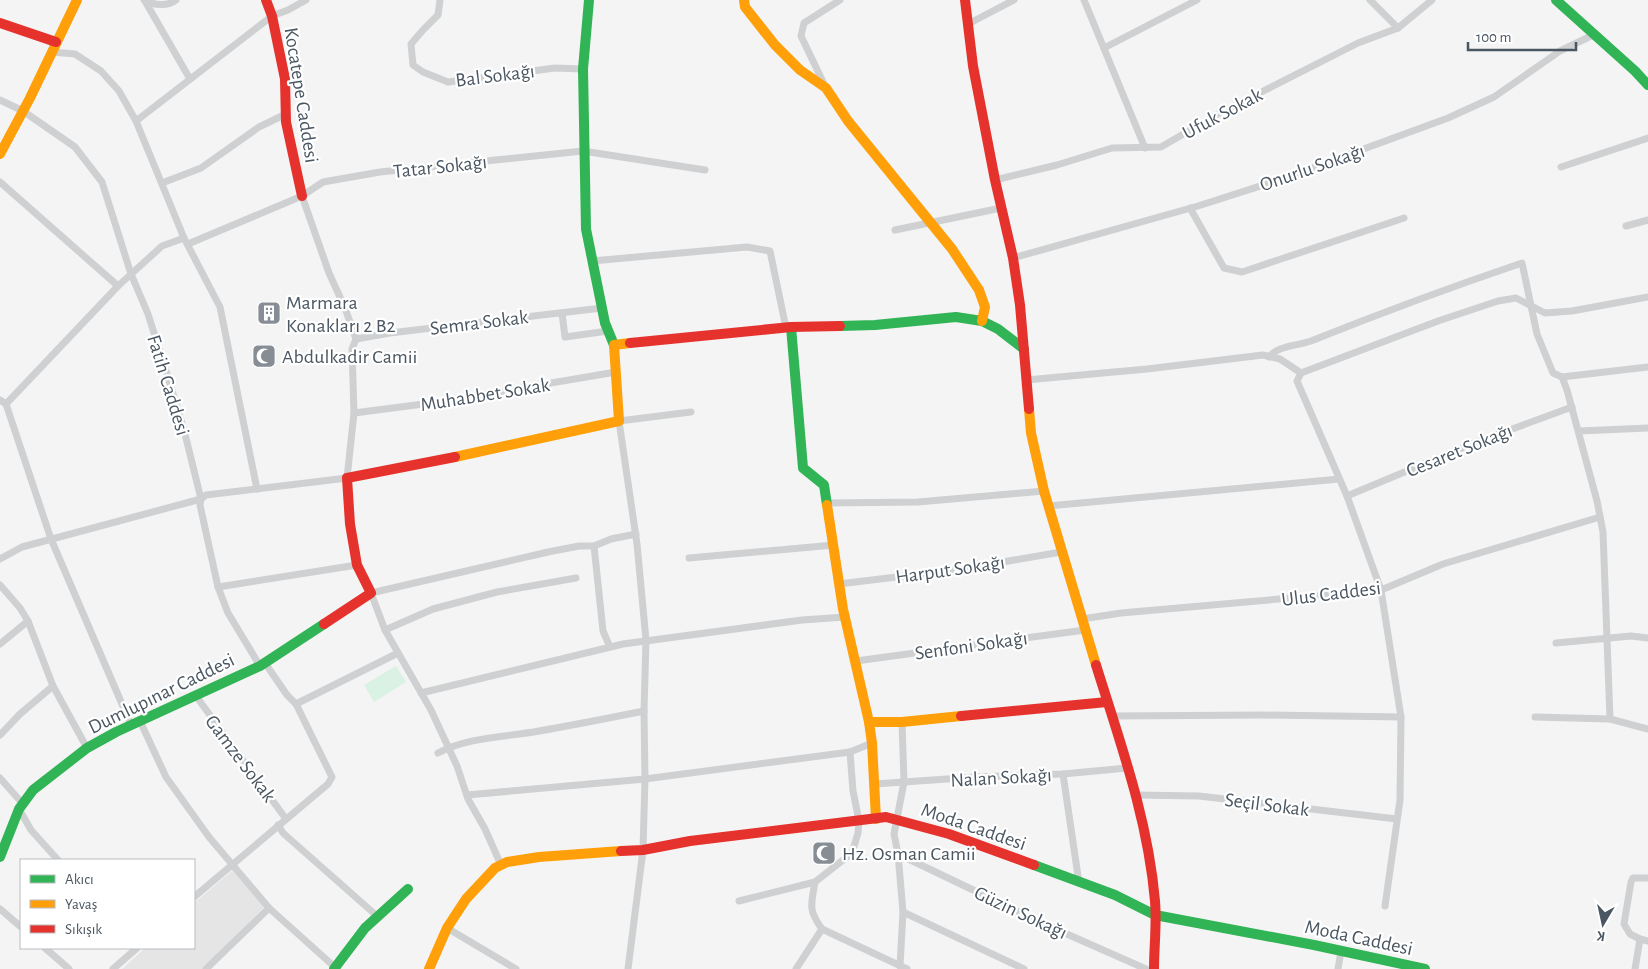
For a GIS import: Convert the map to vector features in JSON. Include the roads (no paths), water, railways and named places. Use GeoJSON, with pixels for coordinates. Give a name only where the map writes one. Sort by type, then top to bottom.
{"type":"FeatureCollection","features":[{"type":"Feature","properties":{"kind":"street"},"geometry":{"type":"LineString","coordinates":[[144,1],[155,5],[173,3],[176,0]]}},
{"type":"Feature","properties":{"kind":"street","name":"Kocatepe Caddesi"},"geometry":{"type":"LineString","coordinates":[[266,0],[272,16],[285,79],[287,132],[302,196]]}},
{"type":"Feature","properties":{"kind":"street"},"geometry":{"type":"LineString","coordinates":[[136,120],[272,16],[306,0]]}},
{"type":"Feature","properties":{"kind":"street","name":"Bal Sokağı"},"geometry":{"type":"LineString","coordinates":[[440,0],[438,15],[411,44],[413,65],[423,72],[448,82],[555,68],[583,70]]}},
{"type":"Feature","properties":{"kind":"street"},"geometry":{"type":"LineString","coordinates":[[589,0],[583,70],[586,229],[602,308],[614,346],[619,421],[636,534],[646,640],[643,850],[628,969]]}},
{"type":"Feature","properties":{"kind":"street"},"geometry":{"type":"LineString","coordinates":[[744,0],[745,7],[775,45],[800,70],[826,88]]}},
{"type":"Feature","properties":{"kind":"street"},"geometry":{"type":"LineString","coordinates":[[840,0],[804,24],[801,36],[826,88],[848,122],[952,249],[979,290],[985,306],[982,321]]}},
{"type":"Feature","properties":{"kind":"street"},"geometry":{"type":"LineString","coordinates":[[965,0],[973,66],[995,180],[1013,258],[1020,306],[1030,433],[1061,552],[1136,795],[1148,847],[1154,886],[1154,969]]}},
{"type":"Feature","properties":{"kind":"street"},"geometry":{"type":"LineString","coordinates":[[968,24],[1014,0]]}},
{"type":"Feature","properties":{"kind":"street"},"geometry":{"type":"LineString","coordinates":[[1084,0],[1145,148]]}},
{"type":"Feature","properties":{"kind":"street"},"geometry":{"type":"LineString","coordinates":[[1104,48],[1197,0]]}},
{"type":"Feature","properties":{"kind":"street"},"geometry":{"type":"LineString","coordinates":[[1370,0],[1398,28]]}},
{"type":"Feature","properties":{"kind":"street","name":"Ufuk Sokak"},"geometry":{"type":"LineString","coordinates":[[995,180],[1057,165],[1112,148],[1161,147],[1216,115],[1332,56],[1358,43],[1398,28],[1432,0]]}},
{"type":"Feature","properties":{"kind":"street"},"geometry":{"type":"LineString","coordinates":[[0,154],[23,111],[74,1]]}},
{"type":"Feature","properties":{"kind":"street"},"geometry":{"type":"LineString","coordinates":[[144,1],[190,79]]}},
{"type":"Feature","properties":{"kind":"street"},"geometry":{"type":"LineString","coordinates":[[1563,2],[1593,34],[1635,70],[1648,85]]}},
{"type":"Feature","properties":{"kind":"street"},"geometry":{"type":"LineString","coordinates":[[0,23],[56,42]]}},
{"type":"Feature","properties":{"kind":"street","name":"Onurlu Sokağı"},"geometry":{"type":"LineString","coordinates":[[1013,258],[1190,208],[1282,178],[1448,118],[1494,96],[1560,51],[1593,34]]}},
{"type":"Feature","properties":{"kind":"street"},"geometry":{"type":"LineString","coordinates":[[51,52],[75,54],[101,70],[119,91],[136,120],[186,241],[220,307],[257,489]]}},
{"type":"Feature","properties":{"kind":"street","name":"Fatih Caddesi"},"geometry":{"type":"LineString","coordinates":[[0,100],[23,111],[75,147],[102,182],[131,274],[148,314],[184,430],[218,587],[228,612],[263,664],[296,704],[332,778],[328,784],[286,818]]}},
{"type":"Feature","properties":{"kind":"street"},"geometry":{"type":"LineString","coordinates":[[162,183],[201,168],[259,127],[286,114]]}},
{"type":"Feature","properties":{"kind":"street"},"geometry":{"type":"LineString","coordinates":[[1561,167],[1648,138]]}},
{"type":"Feature","properties":{"kind":"street","name":"Tatar Sokağı"},"geometry":{"type":"LineString","coordinates":[[3,402],[118,286],[162,246],[186,241],[302,196],[323,182],[380,172],[584,151],[705,170]]}},
{"type":"Feature","properties":{"kind":"street"},"geometry":{"type":"LineString","coordinates":[[0,182],[118,286]]}},
{"type":"Feature","properties":{"kind":"street"},"geometry":{"type":"LineString","coordinates":[[302,196],[328,273],[345,308],[356,339],[352,349],[354,413],[347,478],[350,524],[357,565],[372,593],[385,630],[421,693],[448,747],[457,766],[467,796],[485,829],[501,865],[480,883],[466,899],[447,928],[429,969]]}},
{"type":"Feature","properties":{"kind":"street"},"geometry":{"type":"LineString","coordinates":[[895,230],[1001,208]]}},
{"type":"Feature","properties":{"kind":"street"},"geometry":{"type":"LineString","coordinates":[[1190,208],[1224,268],[1242,272],[1404,218]]}},
{"type":"Feature","properties":{"kind":"street"},"geometry":{"type":"LineString","coordinates":[[1626,226],[1648,220]]}},
{"type":"Feature","properties":{"kind":"street"},"geometry":{"type":"LineString","coordinates":[[592,261],[747,247],[770,251],[788,328],[804,468],[824,485],[845,617],[869,722],[875,784],[876,819]]}},
{"type":"Feature","properties":{"kind":"street"},"geometry":{"type":"LineString","coordinates":[[1269,357],[1274,351],[1301,345],[1424,296],[1522,263],[1537,334],[1553,373],[1562,377],[1648,367]]}},
{"type":"Feature","properties":{"kind":"street"},"geometry":{"type":"LineString","coordinates":[[1385,906],[1400,800],[1401,718],[1380,590],[1346,496],[1297,380],[1301,373],[1438,321],[1498,301],[1516,298],[1544,313],[1572,311],[1648,297]]}},
{"type":"Feature","properties":{"kind":"street","name":"Semra Sokak"},"geometry":{"type":"LineString","coordinates":[[356,339],[390,333],[602,308]]}},
{"type":"Feature","properties":{"kind":"street"},"geometry":{"type":"LineString","coordinates":[[562,313],[565,337],[608,331]]}},
{"type":"Feature","properties":{"kind":"street"},"geometry":{"type":"LineString","coordinates":[[614,346],[788,328],[875,325],[956,317],[982,321],[998,329],[1024,349]]}},
{"type":"Feature","properties":{"kind":"street"},"geometry":{"type":"LineString","coordinates":[[1026,380],[1147,369],[1263,355],[1280,359],[1301,373]]}},
{"type":"Feature","properties":{"kind":"street","name":"Muhabbet Sokak"},"geometry":{"type":"LineString","coordinates":[[354,413],[439,402],[616,372]]}},
{"type":"Feature","properties":{"kind":"street"},"geometry":{"type":"LineString","coordinates":[[1562,377],[1579,432],[1604,532],[1610,719]]}},
{"type":"Feature","properties":{"kind":"street"},"geometry":{"type":"LineString","coordinates":[[3,402],[51,539],[136,723],[166,777],[231,865],[269,908],[335,969],[365,928],[408,889]]}},
{"type":"Feature","properties":{"kind":"street","name":"Cesaret Sokağı"},"geometry":{"type":"LineString","coordinates":[[1346,496],[1474,442],[1572,407]]}},
{"type":"Feature","properties":{"kind":"street"},"geometry":{"type":"LineString","coordinates":[[0,560],[22,547],[200,499],[206,495],[347,478],[619,421],[691,412]]}},
{"type":"Feature","properties":{"kind":"street"},"geometry":{"type":"LineString","coordinates":[[1579,432],[1648,428]]}},
{"type":"Feature","properties":{"kind":"street"},"geometry":{"type":"LineString","coordinates":[[1048,506],[1339,479]]}},
{"type":"Feature","properties":{"kind":"street"},"geometry":{"type":"LineString","coordinates":[[827,503],[918,502],[1044,491]]}},
{"type":"Feature","properties":{"kind":"street","name":"Ulus Caddesi"},"geometry":{"type":"LineString","coordinates":[[1083,625],[1121,613],[1380,590],[1443,564],[1600,517]]}},
{"type":"Feature","properties":{"kind":"street"},"geometry":{"type":"LineString","coordinates":[[372,593],[548,552],[579,546],[594,546],[612,539],[636,534]]}},
{"type":"Feature","properties":{"kind":"street"},"geometry":{"type":"LineString","coordinates":[[689,558],[834,545]]}},
{"type":"Feature","properties":{"kind":"street"},"geometry":{"type":"LineString","coordinates":[[594,546],[603,631],[610,647]]}},
{"type":"Feature","properties":{"kind":"street","name":"Harput Sokağı"},"geometry":{"type":"LineString","coordinates":[[839,584],[962,569],[1061,552]]}},
{"type":"Feature","properties":{"kind":"street"},"geometry":{"type":"LineString","coordinates":[[218,587],[357,565]]}},
{"type":"Feature","properties":{"kind":"street"},"geometry":{"type":"LineString","coordinates":[[385,630],[432,609],[497,592],[576,578]]}},
{"type":"Feature","properties":{"kind":"street"},"geometry":{"type":"LineString","coordinates":[[0,586],[20,608],[28,621],[53,686],[87,748]]}},
{"type":"Feature","properties":{"kind":"street","name":"Dumlupınar Caddesi"},"geometry":{"type":"LineString","coordinates":[[0,857],[21,807],[33,790],[87,748],[263,664],[372,593]]}},
{"type":"Feature","properties":{"kind":"street"},"geometry":{"type":"LineString","coordinates":[[421,693],[646,640],[802,620],[845,617]]}},
{"type":"Feature","properties":{"kind":"street"},"geometry":{"type":"LineString","coordinates":[[0,644],[28,621]]}},
{"type":"Feature","properties":{"kind":"street","name":"Senfoni Sokağı"},"geometry":{"type":"LineString","coordinates":[[856,661],[1083,625]]}},
{"type":"Feature","properties":{"kind":"street"},"geometry":{"type":"LineString","coordinates":[[1556,643],[1631,636],[1648,638]]}},
{"type":"Feature","properties":{"kind":"street"},"geometry":{"type":"LineString","coordinates":[[296,704],[398,653]]}},
{"type":"Feature","properties":{"kind":"street"},"geometry":{"type":"LineString","coordinates":[[0,735],[20,714],[53,686]]}},
{"type":"Feature","properties":{"kind":"street","name":"Gamze Sokak"},"geometry":{"type":"LineString","coordinates":[[196,696],[286,818]]}},
{"type":"Feature","properties":{"kind":"street"},"geometry":{"type":"LineString","coordinates":[[869,722],[902,722],[1106,702]]}},
{"type":"Feature","properties":{"kind":"street"},"geometry":{"type":"LineString","coordinates":[[438,753],[448,747],[644,711]]}},
{"type":"Feature","properties":{"kind":"street"},"geometry":{"type":"LineString","coordinates":[[1111,716],[1263,715],[1401,718]]}},
{"type":"Feature","properties":{"kind":"street"},"geometry":{"type":"LineString","coordinates":[[1535,716],[1610,719],[1648,729]]}},
{"type":"Feature","properties":{"kind":"street"},"geometry":{"type":"LineString","coordinates":[[815,882],[811,909],[822,929],[903,967],[903,912],[898,854],[894,834],[904,782],[902,722]]}},
{"type":"Feature","properties":{"kind":"street"},"geometry":{"type":"LineString","coordinates":[[467,796],[645,779],[850,752],[872,743]]}},
{"type":"Feature","properties":{"kind":"street"},"geometry":{"type":"LineString","coordinates":[[739,901],[815,882],[852,853],[858,833],[859,821],[853,791],[850,752]]}},
{"type":"Feature","properties":{"kind":"street","name":"Nalan Sokağı"},"geometry":{"type":"LineString","coordinates":[[875,784],[976,777],[1063,774],[1128,768]]}},
{"type":"Feature","properties":{"kind":"street"},"geometry":{"type":"LineString","coordinates":[[1063,774],[1079,883]]}},
{"type":"Feature","properties":{"kind":"street"},"geometry":{"type":"LineString","coordinates":[[0,778],[21,807],[31,830],[57,859]]}},
{"type":"Feature","properties":{"kind":"street","name":"Seçil Sokak"},"geometry":{"type":"LineString","coordinates":[[1136,795],[1199,796],[1397,819]]}},
{"type":"Feature","properties":{"kind":"street","name":"Moda Caddesi"},"geometry":{"type":"LineString","coordinates":[[501,865],[507,862],[539,857],[643,850],[690,841],[886,817],[950,834],[1115,895],[1155,915],[1341,951],[1401,967],[1425,969]]}},
{"type":"Feature","properties":{"kind":"street"},"geometry":{"type":"LineString","coordinates":[[195,896],[286,818]]}},
{"type":"Feature","properties":{"kind":"street"},"geometry":{"type":"LineString","coordinates":[[278,825],[284,834],[377,916]]}},
{"type":"Feature","properties":{"kind":"street","name":"Güzin Sokağı"},"geometry":{"type":"LineString","coordinates":[[898,854],[1042,923],[1146,969]]}},
{"type":"Feature","properties":{"kind":"street"},"geometry":{"type":"LineString","coordinates":[[1648,878],[1633,878],[1624,924],[1630,934],[1648,941]]}},
{"type":"Feature","properties":{"kind":"street"},"geometry":{"type":"LineString","coordinates":[[0,908],[20,926]]}},
{"type":"Feature","properties":{"kind":"street"},"geometry":{"type":"LineString","coordinates":[[206,969],[269,908]]}},
{"type":"Feature","properties":{"kind":"street"},"geometry":{"type":"LineString","coordinates":[[903,912],[1024,969]]}},
{"type":"Feature","properties":{"kind":"street"},"geometry":{"type":"LineString","coordinates":[[447,928],[516,969]]}},
{"type":"Feature","properties":{"kind":"street"},"geometry":{"type":"LineString","coordinates":[[796,969],[822,929]]}},
{"type":"Feature","properties":{"kind":"street"},"geometry":{"type":"LineString","coordinates":[[1635,969],[1640,939]]}},
{"type":"Feature","properties":{"kind":"street"},"geometry":{"type":"LineString","coordinates":[[46,949],[69,969]]}},
{"type":"Feature","properties":{"kind":"street"},"geometry":{"type":"LineString","coordinates":[[113,969],[135,949]]}},
{"type":"Feature","properties":{"kind":"street"},"geometry":{"type":"LineString","coordinates":[[1338,969],[1341,951]]}},
{"type":"Feature","properties":{"kind":"place","name":"Marmara Konakları 2 B2"},"geometry":{"type":"Point","coordinates":[269,313]}},
{"type":"Feature","properties":{"kind":"place","name":"Abdulkadir Camii"},"geometry":{"type":"Point","coordinates":[264,356]}},
{"type":"Feature","properties":{"kind":"place","name":"Hz. Osman Camii"},"geometry":{"type":"Point","coordinates":[824,853]}}]}
